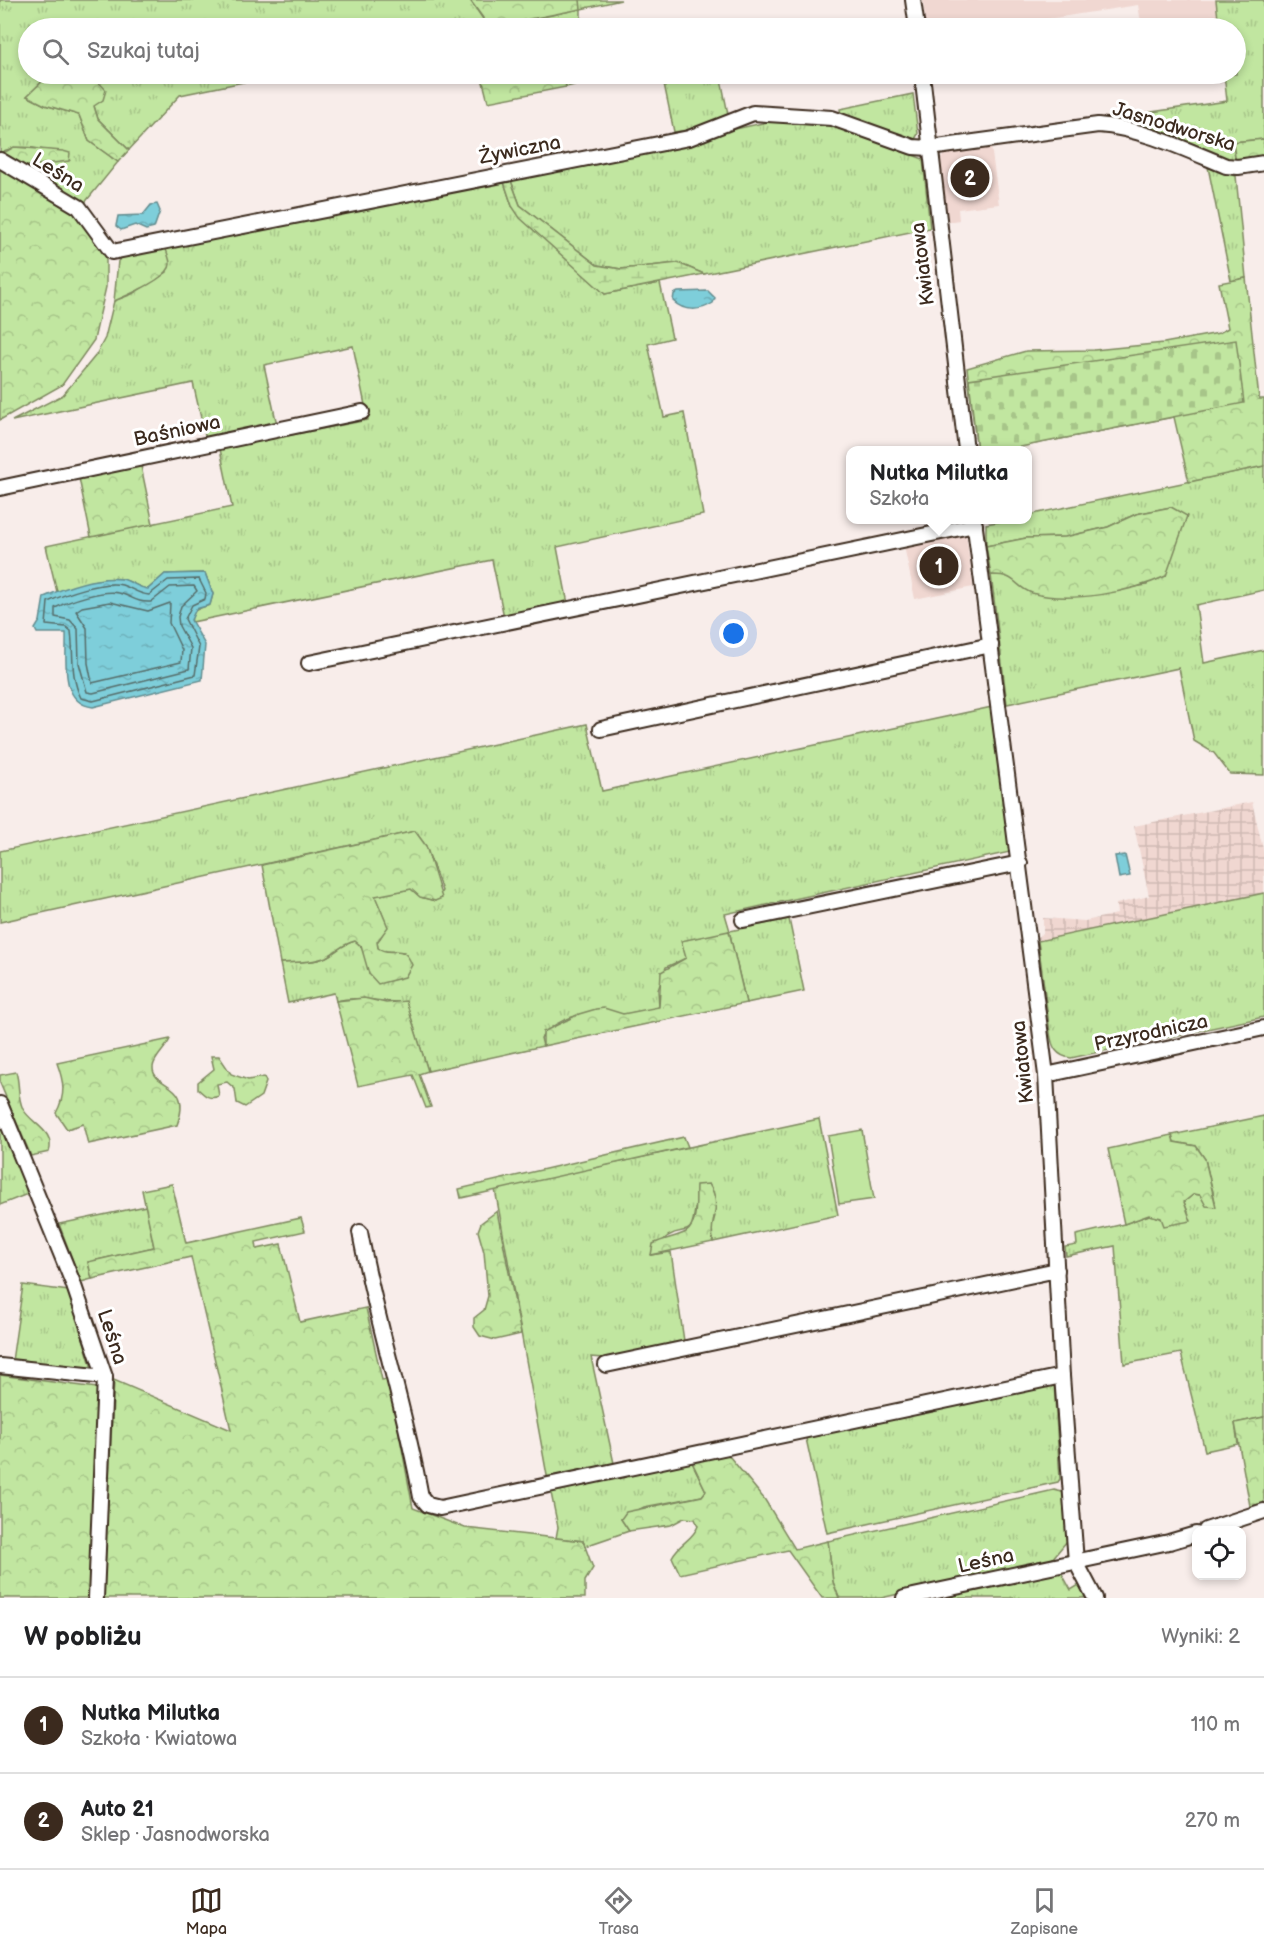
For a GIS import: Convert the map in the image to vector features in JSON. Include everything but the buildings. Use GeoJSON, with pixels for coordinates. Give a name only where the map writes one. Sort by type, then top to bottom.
{"type":"FeatureCollection","features":[{"type":"Feature","properties":{"kind":"street"},"geometry":{"type":"LineString","coordinates":[[913,0],[915,18]]}},
{"type":"Feature","properties":{"kind":"street","name":"Kwiatowa"},"geometry":{"type":"LineString","coordinates":[[923,84],[966,446]]}},
{"type":"Feature","properties":{"kind":"street","name":"Żywiczna"},"geometry":{"type":"LineString","coordinates":[[112,252],[689,138],[753,113],[832,118],[913,147],[930,148]]}},
{"type":"Feature","properties":{"kind":"street","name":"Jasnodworska"},"geometry":{"type":"LineString","coordinates":[[930,148],[1098,125],[1122,128],[1227,166],[1238,167],[1264,163]]}},
{"type":"Feature","properties":{"kind":"street","name":"Leśna"},"geometry":{"type":"LineString","coordinates":[[0,160],[79,207],[112,252]]}},
{"type":"Feature","properties":{"kind":"street","name":"Baśniowa"},"geometry":{"type":"LineString","coordinates":[[0,488],[362,412]]}},
{"type":"Feature","properties":{"kind":"street"},"geometry":{"type":"LineString","coordinates":[[309,663],[965,524]]}},
{"type":"Feature","properties":{"kind":"street","name":"Kwiatowa"},"geometry":{"type":"LineString","coordinates":[[974,524],[1046,1075],[1062,1376],[1076,1562],[1095,1598]]}},
{"type":"Feature","properties":{"kind":"street"},"geometry":{"type":"LineString","coordinates":[[601,729],[991,645]]}},
{"type":"Feature","properties":{"kind":"street"},"geometry":{"type":"LineString","coordinates":[[743,920],[1020,862]]}},
{"type":"Feature","properties":{"kind":"street","name":"Przyrodnicza"},"geometry":{"type":"LineString","coordinates":[[1046,1075],[1264,1029]]}},
{"type":"Feature","properties":{"kind":"street","name":"Leśna"},"geometry":{"type":"LineString","coordinates":[[0,1104],[73,1283],[105,1377],[96,1598]]}},
{"type":"Feature","properties":{"kind":"street"},"geometry":{"type":"LineString","coordinates":[[360,1232],[378,1324],[408,1428],[421,1497],[428,1505],[440,1509],[1062,1376]]}},
{"type":"Feature","properties":{"kind":"street"},"geometry":{"type":"LineString","coordinates":[[606,1365],[1057,1270]]}},
{"type":"Feature","properties":{"kind":"street"},"geometry":{"type":"LineString","coordinates":[[0,1366],[105,1377]]}},
{"type":"Feature","properties":{"kind":"street"},"geometry":{"type":"LineString","coordinates":[[1218,1526],[1264,1511]]}},
{"type":"Feature","properties":{"kind":"street","name":"Leśna"},"geometry":{"type":"LineString","coordinates":[[904,1598],[1192,1535]]}},
{"type":"Feature","properties":{"kind":"shaded area"},"geometry":{"type":"Polygon","coordinates":[[[923,0],[1216,0],[1218,18],[1140,18],[1138,5],[1054,18],[925,18],[923,0]]]}},
{"type":"Feature","properties":{"kind":"shaded area"},"geometry":{"type":"Polygon","coordinates":[[[991,146],[999,204],[958,209],[959,220],[947,222],[941,159],[945,152],[991,146]]]}},
{"type":"Feature","properties":{"kind":"shaded area"},"geometry":{"type":"Polygon","coordinates":[[[966,533],[973,587],[915,599],[904,546],[966,533]]]}},
{"type":"Feature","properties":{"kind":"shaded area"},"geometry":{"type":"Polygon","coordinates":[[[1252,802],[1264,853],[1264,893],[1038,941],[1037,937],[1043,933],[1043,918],[1085,921],[1117,914],[1116,904],[1149,896],[1134,826],[1252,802]]]}},
{"type":"Feature","properties":{"kind":"green space"},"geometry":{"type":"Polygon","coordinates":[[[0,0],[470,0],[482,18],[18,18],[18,84],[40,84],[27,96],[45,105],[79,115],[89,141],[118,162],[83,205],[20,167],[69,160],[53,153],[26,147],[8,149],[0,153],[0,0]]]}},
{"type":"Feature","properties":{"kind":"green space"},"geometry":{"type":"Polygon","coordinates":[[[470,0],[580,0],[581,9],[535,18],[483,18],[470,0]]]}},
{"type":"Feature","properties":{"kind":"green space"},"geometry":{"type":"Polygon","coordinates":[[[580,0],[621,0],[581,9],[581,18],[538,18],[580,9],[580,0]]]}},
{"type":"Feature","properties":{"kind":"green space"},"geometry":{"type":"Polygon","coordinates":[[[1216,0],[1264,0],[1264,139],[1233,142],[1236,164],[1110,118],[1227,101],[1225,84],[1246,84],[1246,18],[1218,18],[1216,0]]]}},
{"type":"Feature","properties":{"kind":"green space"},"geometry":{"type":"Polygon","coordinates":[[[40,84],[100,84],[106,90],[103,100],[94,106],[98,119],[129,150],[118,162],[89,141],[79,115],[45,105],[27,96],[40,84]]]}},
{"type":"Feature","properties":{"kind":"green space"},"geometry":{"type":"Polygon","coordinates":[[[82,84],[233,84],[180,95],[129,150],[98,119],[94,106],[82,84]]]}},
{"type":"Feature","properties":{"kind":"green space"},"geometry":{"type":"Polygon","coordinates":[[[484,84],[565,84],[566,87],[488,102],[484,84]]]}},
{"type":"Feature","properties":{"kind":"green space"},"geometry":{"type":"Polygon","coordinates":[[[664,84],[722,84],[728,114],[700,128],[674,132],[664,84]]]}},
{"type":"Feature","properties":{"kind":"green space"},"geometry":{"type":"Polygon","coordinates":[[[913,94],[918,134],[915,139],[841,115],[840,109],[913,94]]]}},
{"type":"Feature","properties":{"kind":"green space"},"geometry":{"type":"Polygon","coordinates":[[[777,120],[835,125],[923,159],[930,228],[704,274],[678,263],[621,269],[597,265],[520,205],[510,178],[777,120]]]}},
{"type":"Feature","properties":{"kind":"green space"},"geometry":{"type":"Polygon","coordinates":[[[1264,139],[1264,158],[1236,164],[1233,142],[1264,139]]]}},
{"type":"Feature","properties":{"kind":"green space"},"geometry":{"type":"Polygon","coordinates":[[[14,147],[63,151],[70,153],[69,161],[20,167],[0,155],[14,147]]]}},
{"type":"Feature","properties":{"kind":"green space"},"geometry":{"type":"Polygon","coordinates":[[[0,165],[75,210],[106,256],[106,287],[94,340],[62,385],[0,420],[0,165]]]}},
{"type":"Feature","properties":{"kind":"green space"},"geometry":{"type":"Polygon","coordinates":[[[1208,167],[1236,176],[1246,278],[1231,281],[1208,167]]]}},
{"type":"Feature","properties":{"kind":"green space"},"geometry":{"type":"Polygon","coordinates":[[[510,178],[520,205],[597,265],[621,269],[678,263],[704,274],[605,294],[520,218],[512,206],[503,179],[510,178]]]}},
{"type":"Feature","properties":{"kind":"green space"},"geometry":{"type":"Polygon","coordinates":[[[503,179],[512,206],[605,294],[660,283],[672,338],[648,344],[664,417],[684,413],[703,515],[557,547],[568,604],[504,617],[492,560],[192,622],[194,612],[210,605],[213,594],[205,573],[165,574],[148,589],[114,578],[89,582],[57,592],[46,546],[232,507],[220,449],[368,420],[353,346],[264,365],[277,425],[206,440],[193,383],[12,421],[63,395],[96,355],[105,338],[114,301],[132,294],[167,272],[165,245],[503,179]]]}},
{"type":"Feature","properties":{"kind":"green space"},"geometry":{"type":"Polygon","coordinates":[[[165,245],[170,264],[163,275],[114,301],[118,261],[127,253],[165,245]]]}},
{"type":"Feature","properties":{"kind":"green space"},"geometry":{"type":"Polygon","coordinates":[[[1246,278],[1259,399],[1264,399],[1264,466],[1189,482],[1174,417],[1025,446],[977,446],[967,368],[1026,351],[1094,350],[1164,343],[1219,333],[1228,328],[1219,283],[1246,278]]]}},
{"type":"Feature","properties":{"kind":"green space"},"geometry":{"type":"Polygon","coordinates":[[[1236,340],[1244,403],[1025,446],[977,446],[969,379],[1236,340]]]}},
{"type":"Feature","properties":{"kind":"green space"},"geometry":{"type":"Polygon","coordinates":[[[141,466],[153,524],[91,537],[79,478],[141,466]]]}},
{"type":"Feature","properties":{"kind":"green space"},"geometry":{"type":"Polygon","coordinates":[[[1264,466],[1264,590],[1196,605],[1204,663],[1264,650],[1264,775],[1230,774],[1214,753],[1194,741],[1179,668],[1007,704],[991,575],[1006,575],[1031,592],[1119,589],[1147,585],[1171,507],[1136,514],[1108,527],[1065,537],[1026,538],[986,546],[986,524],[1032,524],[1032,514],[1264,466]]]}},
{"type":"Feature","properties":{"kind":"green space"},"geometry":{"type":"Polygon","coordinates":[[[1171,507],[1187,516],[1166,576],[1152,582],[1100,595],[1064,597],[1032,593],[1006,576],[991,575],[986,546],[1026,538],[1065,537],[1108,527],[1136,514],[1171,507]]]}},
{"type":"Feature","properties":{"kind":"green space"},"geometry":{"type":"Polygon","coordinates":[[[992,707],[1010,852],[725,914],[730,931],[789,919],[804,991],[746,1003],[729,931],[686,958],[666,967],[658,990],[659,1007],[628,1014],[582,1015],[568,1018],[554,1026],[541,1038],[543,1046],[428,1071],[406,1002],[362,999],[336,1001],[334,993],[288,1003],[280,963],[321,959],[355,941],[364,952],[369,974],[403,952],[382,951],[378,948],[377,942],[384,931],[384,919],[374,896],[411,889],[421,897],[435,901],[442,891],[426,846],[415,831],[0,922],[0,851],[587,724],[602,791],[992,707]]]}},
{"type":"Feature","properties":{"kind":"green space"},"geometry":{"type":"Polygon","coordinates":[[[415,831],[426,846],[442,898],[435,901],[420,897],[411,889],[375,896],[388,927],[377,942],[378,948],[388,952],[401,952],[409,958],[412,965],[405,977],[378,984],[369,974],[361,946],[355,941],[321,959],[280,963],[262,865],[415,831]]]}},
{"type":"Feature","properties":{"kind":"green space"},"geometry":{"type":"Polygon","coordinates":[[[1264,893],[1264,1017],[1071,1058],[1058,1053],[1052,1043],[1050,1033],[1038,941],[1264,893]]]}},
{"type":"Feature","properties":{"kind":"green space"},"geometry":{"type":"Polygon","coordinates":[[[729,931],[746,1003],[543,1046],[543,1032],[579,1014],[604,1008],[623,1014],[659,1007],[661,972],[686,958],[681,941],[729,931]]]}},
{"type":"Feature","properties":{"kind":"green space"},"geometry":{"type":"Polygon","coordinates":[[[364,998],[386,1003],[406,1001],[428,1071],[419,1074],[431,1107],[426,1108],[413,1075],[358,1086],[336,1001],[364,998]]]}},
{"type":"Feature","properties":{"kind":"green space"},"geometry":{"type":"Polygon","coordinates":[[[170,1039],[153,1067],[154,1074],[177,1093],[180,1100],[181,1110],[177,1125],[88,1144],[83,1124],[67,1129],[56,1113],[63,1088],[57,1063],[170,1039]]]}},
{"type":"Feature","properties":{"kind":"green space"},"geometry":{"type":"Polygon","coordinates":[[[211,1056],[219,1056],[231,1074],[248,1080],[264,1077],[266,1082],[261,1096],[245,1107],[237,1103],[235,1089],[227,1082],[217,1084],[219,1096],[208,1097],[203,1094],[198,1089],[198,1082],[214,1069],[211,1056]]]}},
{"type":"Feature","properties":{"kind":"green space"},"geometry":{"type":"Polygon","coordinates":[[[16,1072],[23,1109],[46,1133],[50,1145],[49,1152],[31,1156],[0,1083],[0,1075],[16,1072]]]}},
{"type":"Feature","properties":{"kind":"green space"},"geometry":{"type":"Polygon","coordinates":[[[0,1116],[30,1193],[0,1205],[0,1116]]]}},
{"type":"Feature","properties":{"kind":"green space"},"geometry":{"type":"Polygon","coordinates":[[[1264,1116],[1264,1417],[1235,1423],[1238,1444],[1205,1451],[1181,1353],[1124,1364],[1115,1246],[1066,1256],[1065,1247],[1077,1245],[1076,1235],[1124,1224],[1149,1215],[1161,1218],[1188,1212],[1184,1202],[1194,1194],[1200,1195],[1203,1199],[1215,1201],[1205,1159],[1196,1146],[1174,1142],[1172,1135],[1264,1116]]]}},
{"type":"Feature","properties":{"kind":"green space"},"geometry":{"type":"Polygon","coordinates":[[[819,1119],[838,1215],[713,1242],[712,1226],[715,1216],[695,1209],[692,1225],[687,1230],[668,1236],[651,1255],[671,1252],[684,1341],[604,1358],[591,1357],[615,1468],[548,1481],[495,1189],[819,1119]]]}},
{"type":"Feature","properties":{"kind":"green space"},"geometry":{"type":"Polygon","coordinates":[[[862,1130],[874,1199],[839,1204],[828,1136],[862,1130]]]}},
{"type":"Feature","properties":{"kind":"green space"},"geometry":{"type":"Polygon","coordinates":[[[1172,1135],[1174,1142],[1196,1146],[1205,1159],[1216,1207],[1206,1206],[1200,1195],[1194,1194],[1184,1202],[1191,1221],[1164,1226],[1161,1218],[1149,1215],[1124,1224],[1108,1149],[1172,1135]]]}},
{"type":"Feature","properties":{"kind":"green space"},"geometry":{"type":"Polygon","coordinates":[[[684,1137],[688,1147],[461,1198],[459,1189],[684,1137]]]}},
{"type":"Feature","properties":{"kind":"green space"},"geometry":{"type":"Polygon","coordinates":[[[172,1184],[186,1243],[301,1218],[305,1231],[256,1242],[257,1249],[281,1244],[300,1322],[366,1308],[382,1380],[389,1379],[413,1508],[465,1528],[583,1541],[593,1568],[585,1581],[585,1598],[103,1598],[114,1380],[231,1430],[191,1257],[92,1279],[88,1262],[154,1247],[142,1190],[172,1184]]]}},
{"type":"Feature","properties":{"kind":"green space"},"geometry":{"type":"Polygon","coordinates":[[[709,1184],[716,1206],[712,1226],[713,1242],[651,1255],[653,1244],[682,1234],[690,1228],[695,1217],[696,1185],[709,1184]]]}},
{"type":"Feature","properties":{"kind":"green space"},"geometry":{"type":"Polygon","coordinates":[[[146,1206],[154,1247],[88,1262],[92,1279],[81,1282],[59,1224],[146,1206]]]}},
{"type":"Feature","properties":{"kind":"green space"},"geometry":{"type":"Polygon","coordinates":[[[497,1211],[521,1334],[495,1340],[480,1336],[474,1327],[474,1318],[484,1310],[488,1296],[484,1252],[478,1231],[481,1223],[497,1211]]]}},
{"type":"Feature","properties":{"kind":"green space"},"geometry":{"type":"Polygon","coordinates":[[[23,1285],[69,1291],[93,1372],[12,1361],[23,1285]]]}},
{"type":"Feature","properties":{"kind":"green space"},"geometry":{"type":"Polygon","coordinates":[[[0,1375],[97,1388],[89,1598],[0,1598],[0,1375]]]}},
{"type":"Feature","properties":{"kind":"green space"},"geometry":{"type":"Polygon","coordinates":[[[1054,1382],[1060,1479],[1058,1482],[827,1533],[805,1434],[1054,1382]]]}},
{"type":"Feature","properties":{"kind":"green space"},"geometry":{"type":"Polygon","coordinates":[[[1264,1417],[1264,1503],[1250,1506],[1235,1423],[1264,1417]]]}},
{"type":"Feature","properties":{"kind":"green space"},"geometry":{"type":"Polygon","coordinates":[[[725,1451],[765,1500],[795,1549],[828,1541],[833,1582],[839,1598],[822,1598],[788,1550],[680,1574],[672,1557],[696,1531],[698,1526],[695,1519],[684,1518],[671,1525],[629,1531],[621,1519],[626,1512],[702,1496],[706,1491],[690,1458],[725,1451]]]}},
{"type":"Feature","properties":{"kind":"green space"},"geometry":{"type":"Polygon","coordinates":[[[690,1458],[706,1491],[702,1496],[644,1507],[621,1519],[629,1531],[585,1546],[583,1541],[556,1538],[558,1527],[550,1488],[690,1458]]]}},
{"type":"Feature","properties":{"kind":"green space"},"geometry":{"type":"Polygon","coordinates":[[[1054,1490],[1062,1492],[1066,1497],[1067,1541],[1052,1559],[881,1598],[839,1598],[833,1582],[828,1541],[1054,1490]]]}},
{"type":"Feature","properties":{"kind":"green space"},"geometry":{"type":"Polygon","coordinates":[[[1060,1570],[1071,1590],[1079,1585],[1086,1598],[930,1598],[1060,1570]]]}},
{"type":"Feature","properties":{"kind":"water"},"geometry":{"type":"Polygon","coordinates":[[[157,204],[160,211],[154,228],[146,230],[135,225],[121,230],[116,226],[118,216],[143,215],[151,205],[157,204]]]}},
{"type":"Feature","properties":{"kind":"water"},"geometry":{"type":"Polygon","coordinates":[[[708,291],[715,298],[713,303],[703,308],[687,309],[673,301],[674,294],[678,292],[708,291]]]}},
{"type":"Feature","properties":{"kind":"water"},"geometry":{"type":"Polygon","coordinates":[[[205,573],[213,594],[210,605],[196,609],[191,620],[205,645],[202,680],[93,707],[82,704],[70,689],[67,678],[66,633],[37,633],[35,629],[40,621],[44,597],[72,586],[102,579],[122,579],[148,589],[165,574],[205,573]]]}},
{"type":"Feature","properties":{"kind":"water"},"geometry":{"type":"Polygon","coordinates":[[[1125,855],[1130,876],[1119,878],[1115,856],[1125,855]]]}},
{"type":"Feature","properties":{"kind":"place","name":"Auto 21"},"geometry":{"type":"Point","coordinates":[970,178]}},
{"type":"Feature","properties":{"kind":"place","name":"Nutka Milutka"},"geometry":{"type":"Point","coordinates":[939,566]}}]}
